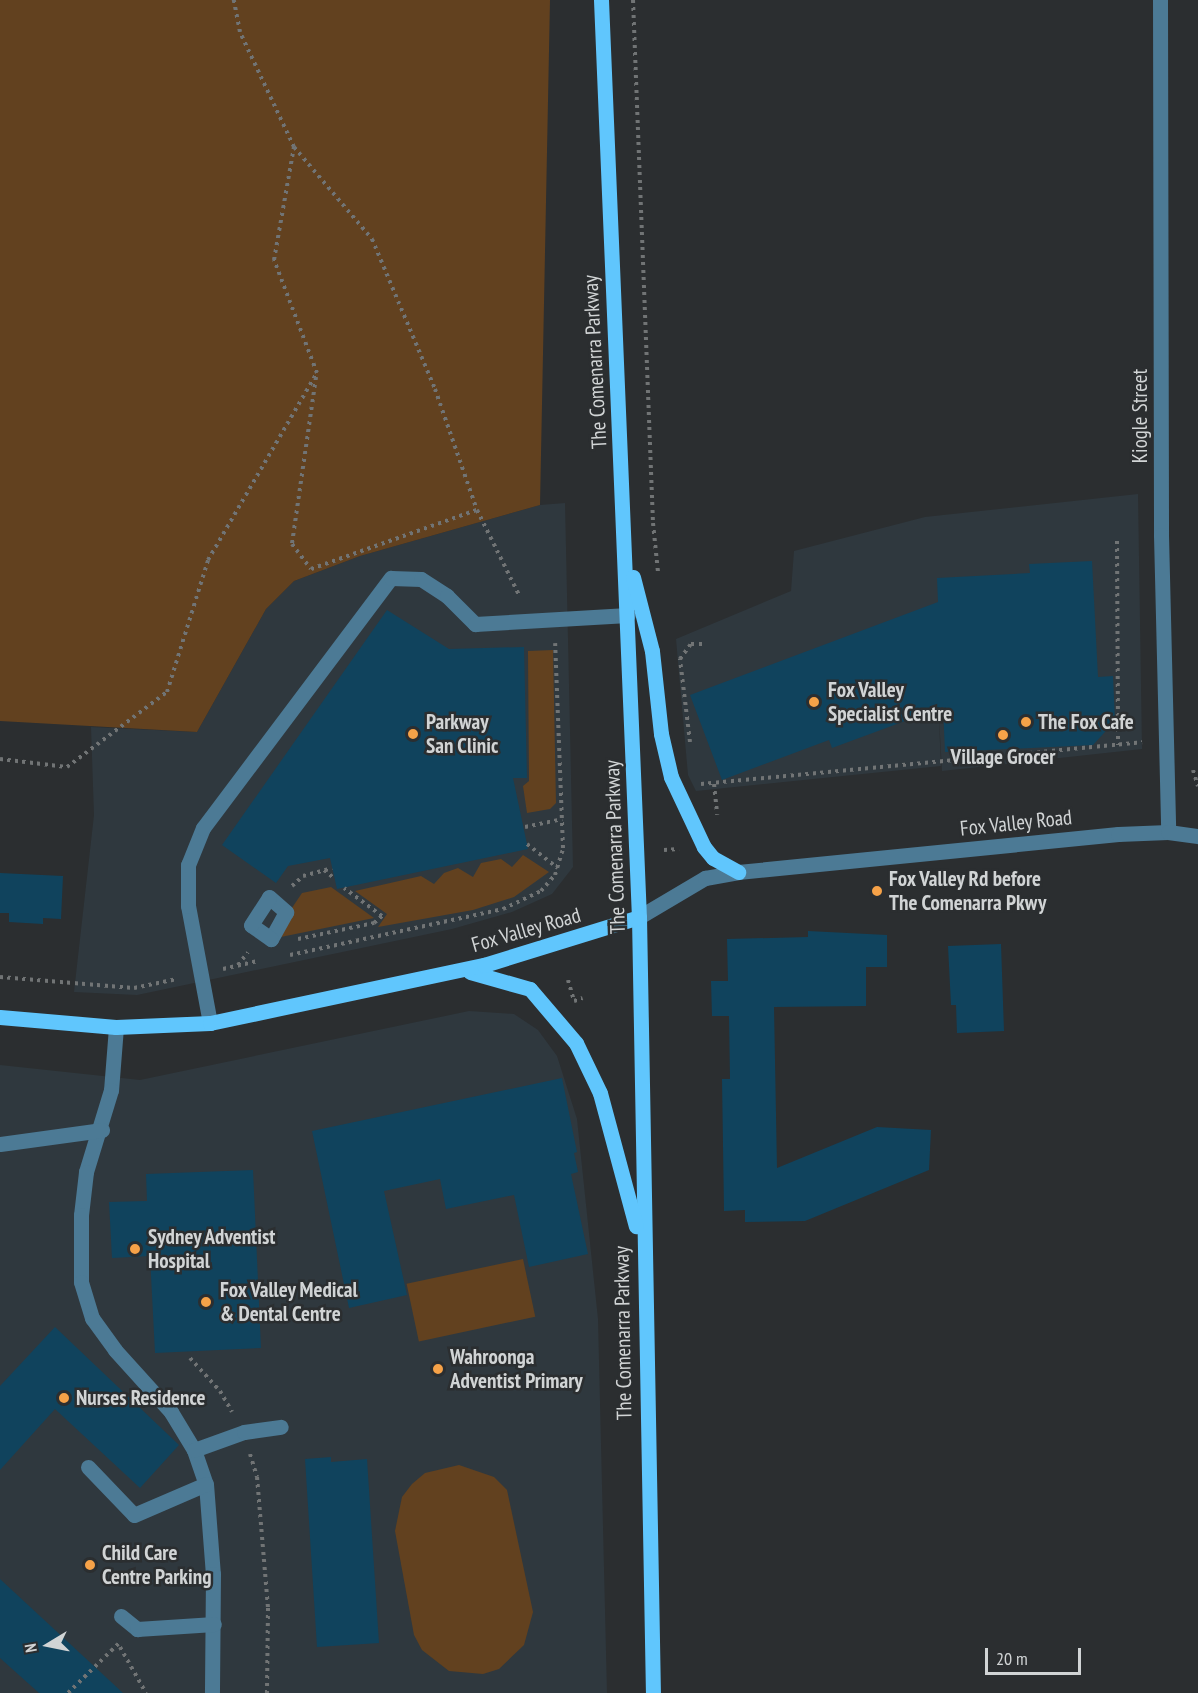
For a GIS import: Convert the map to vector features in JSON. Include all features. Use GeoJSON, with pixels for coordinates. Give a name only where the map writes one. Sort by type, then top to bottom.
{"type":"FeatureCollection","features":[{"type":"Feature","properties":{"kind":"main road","name":"The Comenarra Parkway"},"geometry":{"type":"LineString","coordinates":[[601,0],[606,182],[627,550],[639,917],[642,1255],[652,1693]]}},
{"type":"Feature","properties":{"kind":"main road"},"geometry":{"type":"LineString","coordinates":[[627,550],[652,651],[661,734],[671,777],[704,847],[713,858],[738,873]]}},
{"type":"Feature","properties":{"kind":"main road","name":"Fox Valley Road"},"geometry":{"type":"LineString","coordinates":[[0,1017],[116,1027],[210,1023],[461,970],[639,917]]}},
{"type":"Feature","properties":{"kind":"main road"},"geometry":{"type":"LineString","coordinates":[[461,970],[530,989],[554,1012],[576,1043],[600,1093],[618,1150],[642,1255]]}},
{"type":"Feature","properties":{"kind":"street","name":"Kiogle Street"},"geometry":{"type":"LineString","coordinates":[[1160,0],[1161,535],[1168,832]]}},
{"type":"Feature","properties":{"kind":"street"},"geometry":{"type":"LineString","coordinates":[[210,1023],[188,906],[188,865],[203,828],[375,594],[391,578],[421,579],[447,596],[475,624],[628,615]]}},
{"type":"Feature","properties":{"kind":"street","name":"Fox Valley Road"},"geometry":{"type":"LineString","coordinates":[[639,917],[705,878],[738,873],[1168,832],[1198,836]]}},
{"type":"Feature","properties":{"kind":"street"},"geometry":{"type":"LineString","coordinates":[[116,1027],[111,1090],[102,1130],[86,1172],[81,1215],[81,1282],[92,1318],[114,1350],[171,1412],[194,1450],[206,1484],[214,1624],[212,1693]]}},
{"type":"Feature","properties":{"kind":"street"},"geometry":{"type":"LineString","coordinates":[[0,1144],[102,1130]]}},
{"type":"Feature","properties":{"kind":"street"},"geometry":{"type":"LineString","coordinates":[[194,1450],[244,1432],[281,1427]]}},
{"type":"Feature","properties":{"kind":"street"},"geometry":{"type":"LineString","coordinates":[[88,1467],[134,1515],[206,1484]]}},
{"type":"Feature","properties":{"kind":"street"},"geometry":{"type":"LineString","coordinates":[[123,1618],[137,1629],[214,1624]]}},
{"type":"Feature","properties":{"kind":"path"},"geometry":{"type":"LineString","coordinates":[[234,0],[240,32],[294,147],[372,238],[435,389],[477,510],[520,596],[520,622]]}},
{"type":"Feature","properties":{"kind":"path"},"geometry":{"type":"LineString","coordinates":[[633,0],[653,523],[659,579]]}},
{"type":"Feature","properties":{"kind":"path"},"geometry":{"type":"LineString","coordinates":[[294,147],[274,260],[317,373],[292,544],[311,569],[477,510]]}},
{"type":"Feature","properties":{"kind":"path"},"geometry":{"type":"LineString","coordinates":[[0,759],[67,767],[167,692],[208,560],[317,373]]}},
{"type":"Feature","properties":{"kind":"path"},"geometry":{"type":"LineString","coordinates":[[1117,541],[1118,744]]}},
{"type":"Feature","properties":{"kind":"path"},"geometry":{"type":"LineString","coordinates":[[284,956],[503,909],[541,891],[558,868],[562,848],[555,618]]}},
{"type":"Feature","properties":{"kind":"path"},"geometry":{"type":"LineString","coordinates":[[680,659],[692,644],[705,644]]}},
{"type":"Feature","properties":{"kind":"path"},"geometry":{"type":"LineString","coordinates":[[673,653],[680,659],[691,751]]}},
{"type":"Feature","properties":{"kind":"path"},"geometry":{"type":"LineString","coordinates":[[695,785],[1143,742]]}},
{"type":"Feature","properties":{"kind":"path"},"geometry":{"type":"LineString","coordinates":[[714,783],[718,828]]}},
{"type":"Feature","properties":{"kind":"path"},"geometry":{"type":"LineString","coordinates":[[525,827],[562,819]]}},
{"type":"Feature","properties":{"kind":"path"},"geometry":{"type":"LineString","coordinates":[[527,844],[558,868]]}},
{"type":"Feature","properties":{"kind":"path"},"geometry":{"type":"LineString","coordinates":[[663,850],[680,849]]}},
{"type":"Feature","properties":{"kind":"path"},"geometry":{"type":"LineString","coordinates":[[279,906],[303,876],[332,868]]}},
{"type":"Feature","properties":{"kind":"path"},"geometry":{"type":"LineString","coordinates":[[324,870],[334,878]]}},
{"type":"Feature","properties":{"kind":"path"},"geometry":{"type":"LineString","coordinates":[[294,939],[374,924],[382,916],[344,888]]}},
{"type":"Feature","properties":{"kind":"path"},"geometry":{"type":"LineString","coordinates":[[0,977],[134,988],[272,958]]}},
{"type":"Feature","properties":{"kind":"path"},"geometry":{"type":"LineString","coordinates":[[568,980],[574,1001],[583,998]]}},
{"type":"Feature","properties":{"kind":"path"},"geometry":{"type":"LineString","coordinates":[[190,1358],[220,1391],[244,1432],[258,1488],[268,1608],[267,1693]]}},
{"type":"Feature","properties":{"kind":"path"},"geometry":{"type":"LineString","coordinates":[[68,1693],[118,1644],[123,1618]]}},
{"type":"Feature","properties":{"kind":"path"},"geometry":{"type":"LineString","coordinates":[[118,1644],[146,1693]]}},
{"type":"Feature","properties":{"kind":"shaded area"},"geometry":{"type":"Polygon","coordinates":[[[0,0],[550,0],[540,505],[360,556],[294,581],[266,609],[197,732],[0,721],[0,0]]]}},
{"type":"Feature","properties":{"kind":"shaded area"},"geometry":{"type":"Polygon","coordinates":[[[1138,494],[1142,749],[942,771],[938,698],[941,766],[696,791],[688,775],[676,639],[791,591],[794,551],[925,517],[1138,494]]]}},
{"type":"Feature","properties":{"kind":"shaded area"},"geometry":{"type":"Polygon","coordinates":[[[565,503],[573,867],[552,894],[512,912],[452,929],[137,995],[74,992],[94,815],[91,727],[197,732],[266,609],[294,581],[360,556],[540,505],[565,503]]]}},
{"type":"Feature","properties":{"kind":"shaded area"},"geometry":{"type":"Polygon","coordinates":[[[553,650],[556,803],[550,809],[527,813],[523,786],[529,781],[528,651],[553,650]]]}},
{"type":"Feature","properties":{"kind":"shaded area"},"geometry":{"type":"Polygon","coordinates":[[[523,855],[549,872],[514,897],[473,910],[378,927],[387,914],[355,891],[421,876],[434,884],[444,873],[458,868],[473,877],[481,863],[501,859],[512,867],[523,855]]]}},
{"type":"Feature","properties":{"kind":"shaded area"},"geometry":{"type":"Polygon","coordinates":[[[331,887],[374,918],[271,939],[302,893],[331,887]]]}},
{"type":"Feature","properties":{"kind":"shaded area"},"geometry":{"type":"Polygon","coordinates":[[[469,1011],[514,1014],[538,1030],[557,1056],[577,1119],[598,1319],[607,1693],[0,1693],[0,1065],[140,1080],[469,1011]]]}},
{"type":"Feature","properties":{"kind":"shaded area"},"geometry":{"type":"Polygon","coordinates":[[[523,1259],[535,1317],[419,1341],[407,1284],[523,1259]]]}},
{"type":"Feature","properties":{"kind":"shaded area"},"geometry":{"type":"Polygon","coordinates":[[[459,1465],[494,1477],[507,1490],[533,1612],[524,1645],[499,1669],[483,1674],[449,1671],[422,1650],[414,1635],[395,1531],[402,1497],[412,1484],[425,1473],[459,1465]]]}},
{"type":"Feature","properties":{"kind":"building"},"geometry":{"type":"Polygon","coordinates":[[[1092,561],[1098,677],[1113,676],[1115,721],[1093,745],[945,752],[943,707],[832,748],[829,740],[722,780],[690,695],[938,602],[937,578],[1030,573],[1029,564],[1092,561]]]}},
{"type":"Feature","properties":{"kind":"building","name":"Parkway San Clinic"},"geometry":{"type":"Polygon","coordinates":[[[387,610],[449,649],[524,647],[527,778],[513,778],[528,849],[337,889],[330,858],[288,866],[276,883],[222,845],[387,610]]]}},
{"type":"Feature","properties":{"kind":"building"},"geometry":{"type":"Polygon","coordinates":[[[0,873],[63,876],[61,919],[43,918],[43,924],[9,922],[9,913],[0,913],[0,873]]]}},
{"type":"Feature","properties":{"kind":"building"},"geometry":{"type":"Polygon","coordinates":[[[808,931],[887,935],[887,967],[866,967],[866,1006],[774,1007],[777,1168],[877,1127],[931,1130],[929,1170],[805,1221],[745,1222],[745,1210],[724,1211],[722,1079],[730,1079],[729,1016],[712,1016],[711,981],[728,981],[727,939],[808,937],[808,931]]]}},
{"type":"Feature","properties":{"kind":"building"},"geometry":{"type":"Polygon","coordinates":[[[1001,944],[1004,1031],[957,1033],[956,1005],[951,1005],[948,946],[1001,944]]]}},
{"type":"Feature","properties":{"kind":"building"},"geometry":{"type":"Polygon","coordinates":[[[562,1078],[577,1152],[574,1153],[578,1172],[571,1174],[588,1254],[529,1267],[514,1195],[446,1209],[440,1179],[384,1191],[407,1295],[349,1308],[312,1131],[562,1078]]]}},
{"type":"Feature","properties":{"kind":"building","name":"Fox Valley Medical & Dental Centre"},"geometry":{"type":"Polygon","coordinates":[[[253,1170],[261,1348],[155,1353],[150,1256],[112,1258],[109,1202],[147,1201],[146,1174],[253,1170]]]}},
{"type":"Feature","properties":{"kind":"building","name":"Nurses Residence"},"geometry":{"type":"Polygon","coordinates":[[[55,1327],[179,1445],[140,1488],[55,1409],[0,1470],[0,1386],[55,1327]]]}},
{"type":"Feature","properties":{"kind":"building"},"geometry":{"type":"Polygon","coordinates":[[[331,1457],[331,1462],[367,1459],[379,1643],[317,1647],[305,1459],[331,1457]]]}},
{"type":"Feature","properties":{"kind":"building"},"geometry":{"type":"Polygon","coordinates":[[[0,1579],[123,1693],[39,1693],[0,1658],[0,1579]]]}},
{"type":"Feature","properties":{"kind":"place","name":"Fox Valley Specialist Centre"},"geometry":{"type":"Point","coordinates":[814,702]}},
{"type":"Feature","properties":{"kind":"place","name":"The Fox Cafe"},"geometry":{"type":"Point","coordinates":[1026,722]}},
{"type":"Feature","properties":{"kind":"place","name":"Parkway San Clinic"},"geometry":{"type":"Point","coordinates":[413,734]}},
{"type":"Feature","properties":{"kind":"place","name":"Village Grocer"},"geometry":{"type":"Point","coordinates":[1003,735]}},
{"type":"Feature","properties":{"kind":"place","name":"Fox Valley Rd before The Comenarra Pkwy"},"geometry":{"type":"Point","coordinates":[877,891]}},
{"type":"Feature","properties":{"kind":"place","name":"Sydney Adventist Hospital"},"geometry":{"type":"Point","coordinates":[135,1249]}},
{"type":"Feature","properties":{"kind":"place","name":"Fox Valley Medical & Dental Centre"},"geometry":{"type":"Point","coordinates":[206,1302]}},
{"type":"Feature","properties":{"kind":"place","name":"Wahroonga Adventist Primary"},"geometry":{"type":"Point","coordinates":[438,1369]}},
{"type":"Feature","properties":{"kind":"place","name":"Nurses Residence"},"geometry":{"type":"Point","coordinates":[64,1398]}},
{"type":"Feature","properties":{"kind":"place","name":"Child Care Centre Parking"},"geometry":{"type":"Point","coordinates":[90,1565]}}]}
